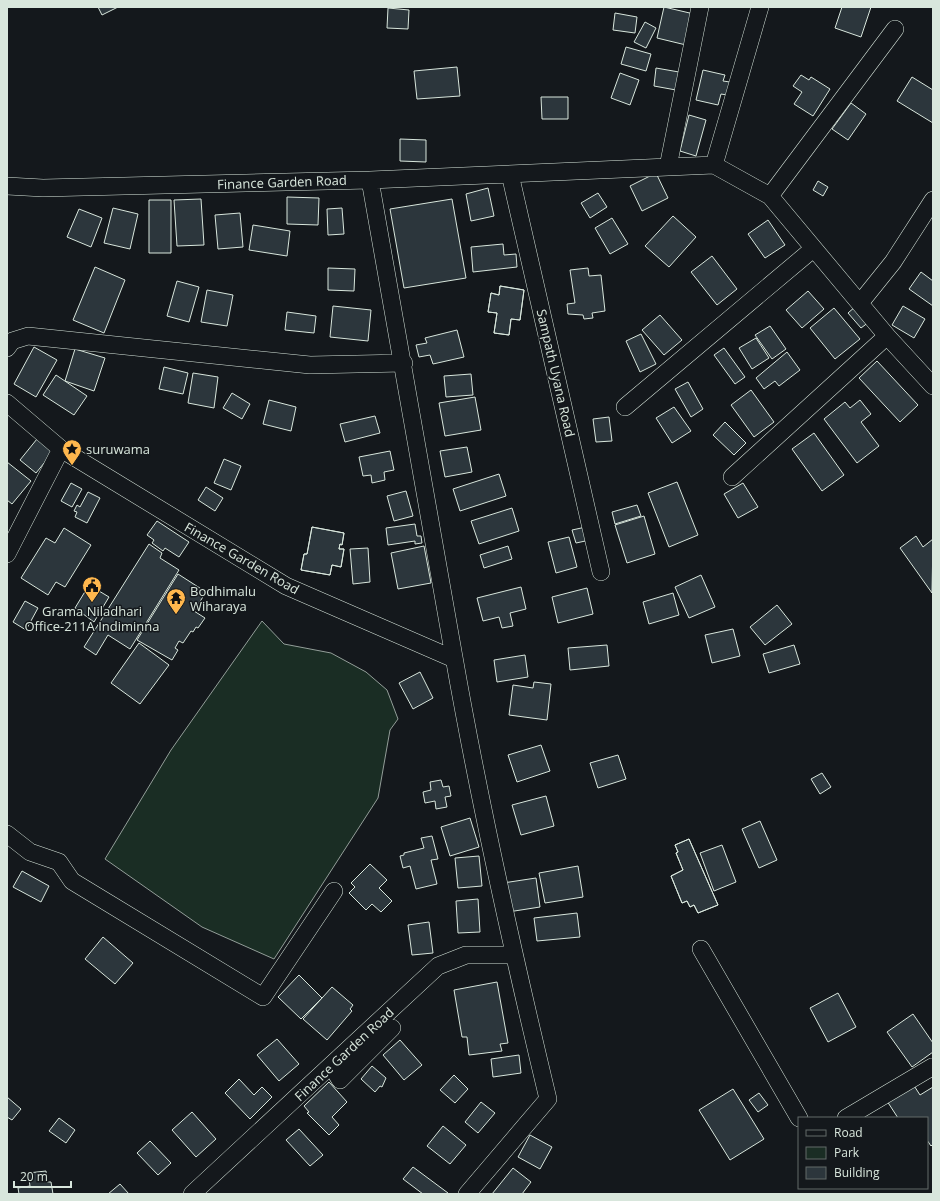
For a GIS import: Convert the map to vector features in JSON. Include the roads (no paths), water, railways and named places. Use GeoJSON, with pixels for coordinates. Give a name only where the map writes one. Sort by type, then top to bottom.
{"type":"FeatureCollection","features":[{"type":"Feature","properties":{"kind":"street"},"geometry":{"type":"LineString","coordinates":[[668,167],[700,7]]}},
{"type":"Feature","properties":{"kind":"street"},"geometry":{"type":"LineString","coordinates":[[760,7],[714,165],[770,196],[887,336],[933,386]]}},
{"type":"Feature","properties":{"kind":"street"},"geometry":{"type":"LineString","coordinates":[[770,196],[895,29]]}},
{"type":"Feature","properties":{"kind":"street","name":"Finance Garden Road"},"geometry":{"type":"LineString","coordinates":[[7,186],[43,188],[370,180],[714,165]]}},
{"type":"Feature","properties":{"kind":"street","name":"Sampath Uyana Road"},"geometry":{"type":"LineString","coordinates":[[510,174],[601,572]]}},
{"type":"Feature","properties":{"kind":"street"},"geometry":{"type":"LineString","coordinates":[[370,180],[404,363],[454,659],[514,955],[548,1099],[467,1194]]}},
{"type":"Feature","properties":{"kind":"street"},"geometry":{"type":"LineString","coordinates":[[860,303],[893,262],[933,200]]}},
{"type":"Feature","properties":{"kind":"street"},"geometry":{"type":"LineString","coordinates":[[625,407],[813,249]]}},
{"type":"Feature","properties":{"kind":"street"},"geometry":{"type":"LineString","coordinates":[[7,348],[12,341],[28,336],[310,364],[404,363]]}},
{"type":"Feature","properties":{"kind":"street"},"geometry":{"type":"LineString","coordinates":[[732,477],[887,336]]}},
{"type":"Feature","properties":{"kind":"street","name":"Finance Garden Road"},"geometry":{"type":"LineString","coordinates":[[7,403],[61,449],[286,586],[454,659]]}},
{"type":"Feature","properties":{"kind":"street"},"geometry":{"type":"LineString","coordinates":[[7,554],[61,449]]}},
{"type":"Feature","properties":{"kind":"street"},"geometry":{"type":"LineString","coordinates":[[7,834],[30,852],[59,862],[72,881],[263,997],[334,891]]}},
{"type":"Feature","properties":{"kind":"street"},"geometry":{"type":"LineString","coordinates":[[701,949],[798,1117]]}},
{"type":"Feature","properties":{"kind":"street","name":"Finance Garden Road"},"geometry":{"type":"LineString","coordinates":[[192,1194],[438,966],[466,955],[514,955]]}},
{"type":"Feature","properties":{"kind":"street"},"geometry":{"type":"LineString","coordinates":[[331,1066],[340,1080],[392,1028]]}},
{"type":"Feature","properties":{"kind":"street"},"geometry":{"type":"LineString","coordinates":[[848,1117],[933,1068]]}},
{"type":"Feature","properties":{"kind":"place","name":"suruwama"},"geometry":{"type":"Point","coordinates":[72,466]}},
{"type":"Feature","properties":{"kind":"place","name":"Grama Niladhari Office-211A Indiminna"},"geometry":{"type":"Point","coordinates":[92,603]}},
{"type":"Feature","properties":{"kind":"place","name":"Bodhimalu Wiharaya"},"geometry":{"type":"Point","coordinates":[176,615]}}]}
